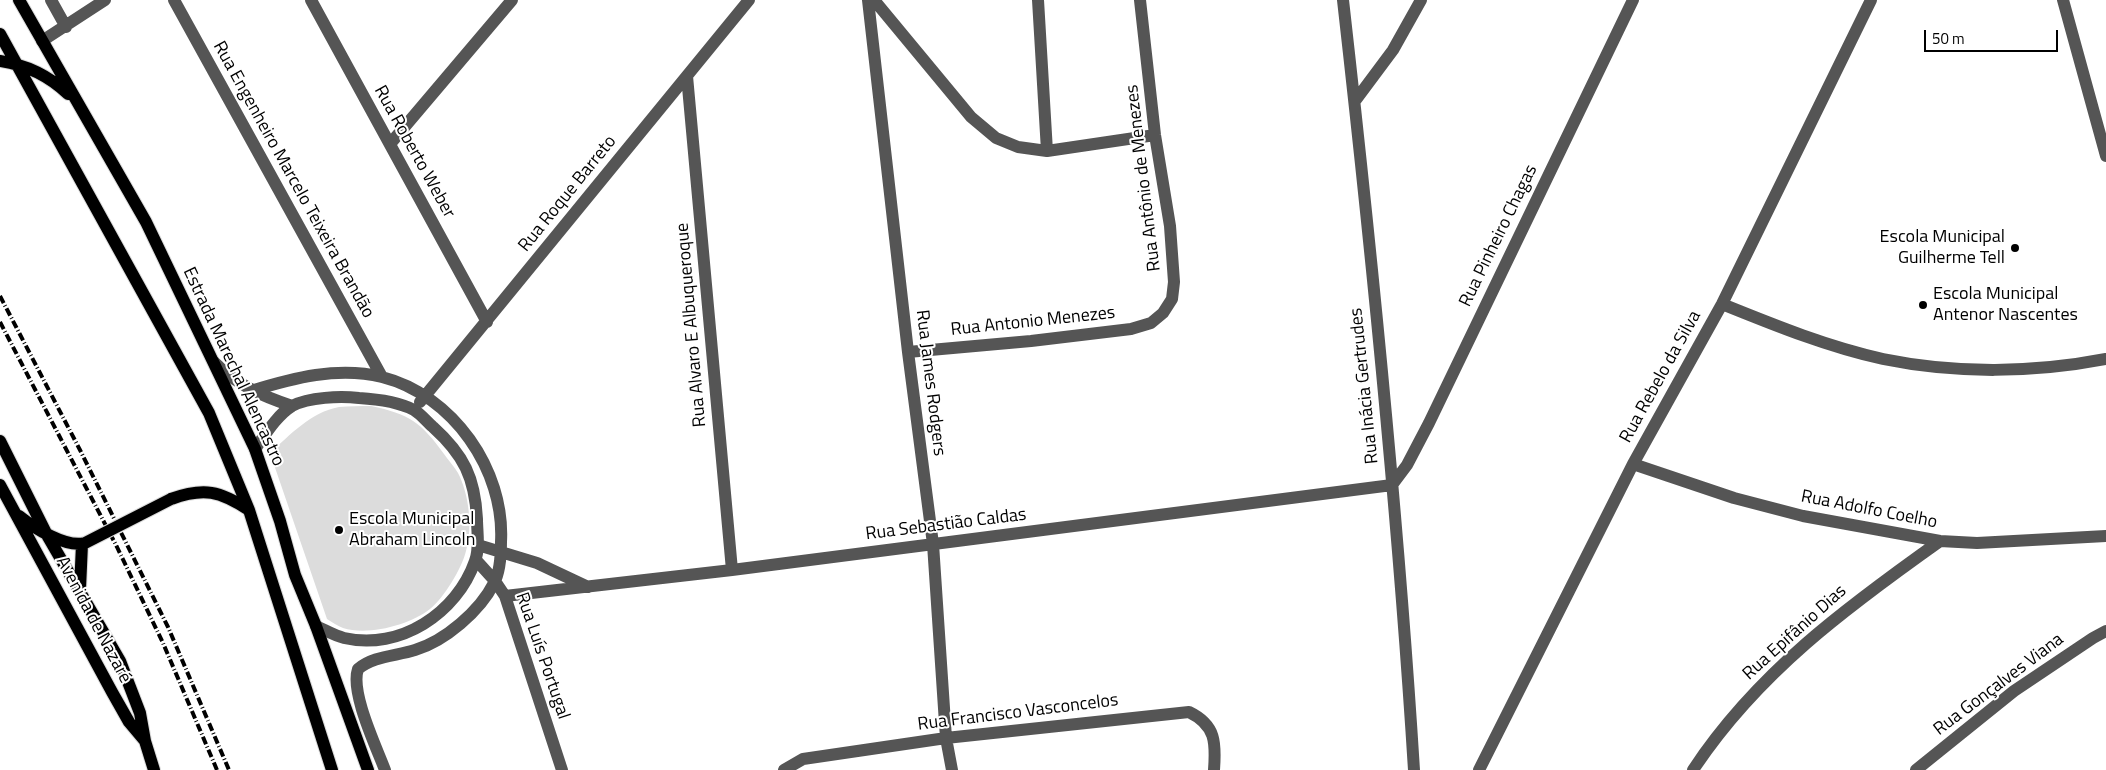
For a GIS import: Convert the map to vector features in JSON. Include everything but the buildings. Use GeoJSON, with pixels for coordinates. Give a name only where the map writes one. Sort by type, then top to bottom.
{"type":"FeatureCollection","features":[{"type":"Feature","properties":{"kind":"main road","name":"Estrada Marechal Alencastro"},"geometry":{"type":"LineString","coordinates":[[19,0],[146,222],[255,449],[280,521],[295,575],[316,626],[368,770]]}},
{"type":"Feature","properties":{"kind":"main road"},"geometry":{"type":"LineString","coordinates":[[0,34],[209,413],[249,510],[332,770]]}},
{"type":"Feature","properties":{"kind":"main road"},"geometry":{"type":"LineString","coordinates":[[0,60],[15,63],[47,77],[80,107]]}},
{"type":"Feature","properties":{"kind":"main road","name":"Avenida de Nazaré"},"geometry":{"type":"LineString","coordinates":[[0,441],[47,535],[120,661],[140,713],[145,741],[154,770]]}},
{"type":"Feature","properties":{"kind":"main road","name":"Avenida de Nazaré"},"geometry":{"type":"LineString","coordinates":[[0,485],[112,692],[129,722],[145,741]]}},
{"type":"Feature","properties":{"kind":"main road"},"geometry":{"type":"LineString","coordinates":[[15,512],[47,535],[84,543],[171,499],[191,492],[206,491],[220,494],[249,510]]}},
{"type":"Feature","properties":{"kind":"main road"},"geometry":{"type":"LineString","coordinates":[[81,592],[80,579],[84,543]]}},
{"type":"Feature","properties":{"kind":"street"},"geometry":{"type":"LineString","coordinates":[[51,0],[66,26]]}},
{"type":"Feature","properties":{"kind":"street"},"geometry":{"type":"LineString","coordinates":[[42,41],[105,0]]}},
{"type":"Feature","properties":{"kind":"street","name":"Rua Engenheiro Marcelo Teixeira Brandão"},"geometry":{"type":"LineString","coordinates":[[174,0],[382,377]]}},
{"type":"Feature","properties":{"kind":"street","name":"Rua Roberto Weber"},"geometry":{"type":"LineString","coordinates":[[311,0],[487,322]]}},
{"type":"Feature","properties":{"kind":"street"},"geometry":{"type":"LineString","coordinates":[[390,144],[512,0]]}},
{"type":"Feature","properties":{"kind":"street","name":"Rua Roque Barreto"},"geometry":{"type":"LineString","coordinates":[[414,410],[749,0]]}},
{"type":"Feature","properties":{"kind":"street","name":"Rua James Rodgers"},"geometry":{"type":"LineString","coordinates":[[868,0],[908,352],[933,544],[946,738],[952,770]]}},
{"type":"Feature","properties":{"kind":"street"},"geometry":{"type":"LineString","coordinates":[[874,0],[970,117],[996,138],[1018,147],[1047,151],[1155,135]]}},
{"type":"Feature","properties":{"kind":"street"},"geometry":{"type":"LineString","coordinates":[[1038,0],[1047,151]]}},
{"type":"Feature","properties":{"kind":"street","name":"Rua Antônio de Menezes"},"geometry":{"type":"LineString","coordinates":[[1131,329],[1150,323],[1163,313],[1172,299],[1174,282],[1170,226],[1155,135],[1140,0]]}},
{"type":"Feature","properties":{"kind":"street","name":"Rua Inácia Gertrudes"},"geometry":{"type":"LineString","coordinates":[[1343,0],[1355,101],[1392,485],[1414,770]]}},
{"type":"Feature","properties":{"kind":"street"},"geometry":{"type":"LineString","coordinates":[[1355,101],[1393,50],[1422,0]]}},
{"type":"Feature","properties":{"kind":"street","name":"Rua Pinheiro Chagas"},"geometry":{"type":"LineString","coordinates":[[1392,485],[1407,464],[1429,423],[1633,0]]}},
{"type":"Feature","properties":{"kind":"street","name":"Rua Rebelo da Silva"},"geometry":{"type":"LineString","coordinates":[[1479,770],[1633,464],[1722,304],[1871,0]]}},
{"type":"Feature","properties":{"kind":"street"},"geometry":{"type":"LineString","coordinates":[[2063,0],[2106,156]]}},
{"type":"Feature","properties":{"kind":"street","name":"Rua Alvaro E Albuqueroque"},"geometry":{"type":"LineString","coordinates":[[686,76],[732,570]]}},
{"type":"Feature","properties":{"kind":"street"},"geometry":{"type":"LineString","coordinates":[[1722,304],[1814,340],[1883,359],[1951,368],[2022,370],[2106,359]]}},
{"type":"Feature","properties":{"kind":"street","name":"Rua Antonio Menezes"},"geometry":{"type":"LineString","coordinates":[[908,352],[1031,341],[1131,329]]}},
{"type":"Feature","properties":{"kind":"street"},"geometry":{"type":"LineString","coordinates":[[214,362],[228,375],[251,391],[292,406]]}},
{"type":"Feature","properties":{"kind":"street"},"geometry":{"type":"LineString","coordinates":[[251,391],[288,380],[332,372],[356,372],[382,377],[405,385],[425,396],[459,425],[488,471],[497,494],[502,522],[501,552],[495,581],[481,603],[440,639],[417,650],[365,662],[358,669],[359,698],[385,770]]}},
{"type":"Feature","properties":{"kind":"street"},"geometry":{"type":"LineString","coordinates":[[255,449],[292,406],[318,399],[346,396],[380,400],[414,410],[443,436],[459,454],[469,472],[476,496],[478,546],[476,560],[460,591],[445,608],[422,625],[393,637],[369,640],[343,638],[316,626]]}},
{"type":"Feature","properties":{"kind":"street","name":"Rua Adolfo Coelho"},"geometry":{"type":"LineString","coordinates":[[1633,464],[1734,498],[1803,516],[1940,541],[1977,543],[2106,536]]}},
{"type":"Feature","properties":{"kind":"street","name":"Rua Sebastião Caldas"},"geometry":{"type":"LineString","coordinates":[[505,596],[732,570],[1392,485]]}},
{"type":"Feature","properties":{"kind":"street","name":"Rua Epifânio Dias"},"geometry":{"type":"LineString","coordinates":[[1693,770],[1715,737],[1747,700],[1793,654],[1864,595],[1940,541]]}},
{"type":"Feature","properties":{"kind":"street"},"geometry":{"type":"LineString","coordinates":[[478,546],[554,570],[588,587]]}},
{"type":"Feature","properties":{"kind":"street","name":"Rua Luís Portugal"},"geometry":{"type":"LineString","coordinates":[[476,560],[495,581],[505,596],[562,770]]}},
{"type":"Feature","properties":{"kind":"street","name":"Rua Gonçalves Viana"},"geometry":{"type":"LineString","coordinates":[[1916,770],[2014,691],[2092,638],[2106,631]]}},
{"type":"Feature","properties":{"kind":"street","name":"Rua Francisco Vasconcelos"},"geometry":{"type":"LineString","coordinates":[[784,770],[803,760],[946,738],[1189,712],[1201,718],[1209,727],[1214,738],[1214,770]]}},
{"type":"Feature","properties":{"kind":"shaded area"},"geometry":{"type":"Polygon","coordinates":[[[371,406],[405,416],[421,427],[436,443],[462,481],[469,511],[469,532],[464,558],[457,574],[441,598],[430,609],[411,620],[388,628],[364,631],[343,628],[327,619],[270,453],[293,432],[319,414],[339,407],[371,406]]]}},
{"type":"Feature","properties":{"kind":"railway"},"geometry":{"type":"LineString","coordinates":[[0,296],[80,450],[168,627],[229,770]]}},
{"type":"Feature","properties":{"kind":"railway"},"geometry":{"type":"LineString","coordinates":[[0,322],[117,547],[163,643],[217,770]]}},
{"type":"Feature","properties":{"kind":"place","name":"Escola Municipal Guilherme Tell"},"geometry":{"type":"Point","coordinates":[2015,248]}},
{"type":"Feature","properties":{"kind":"place","name":"Escola Municipal Antenor Nascentes"},"geometry":{"type":"Point","coordinates":[1923,305]}},
{"type":"Feature","properties":{"kind":"place","name":"Escola Municipal Abraham Lincoln"},"geometry":{"type":"Point","coordinates":[339,530]}}]}
